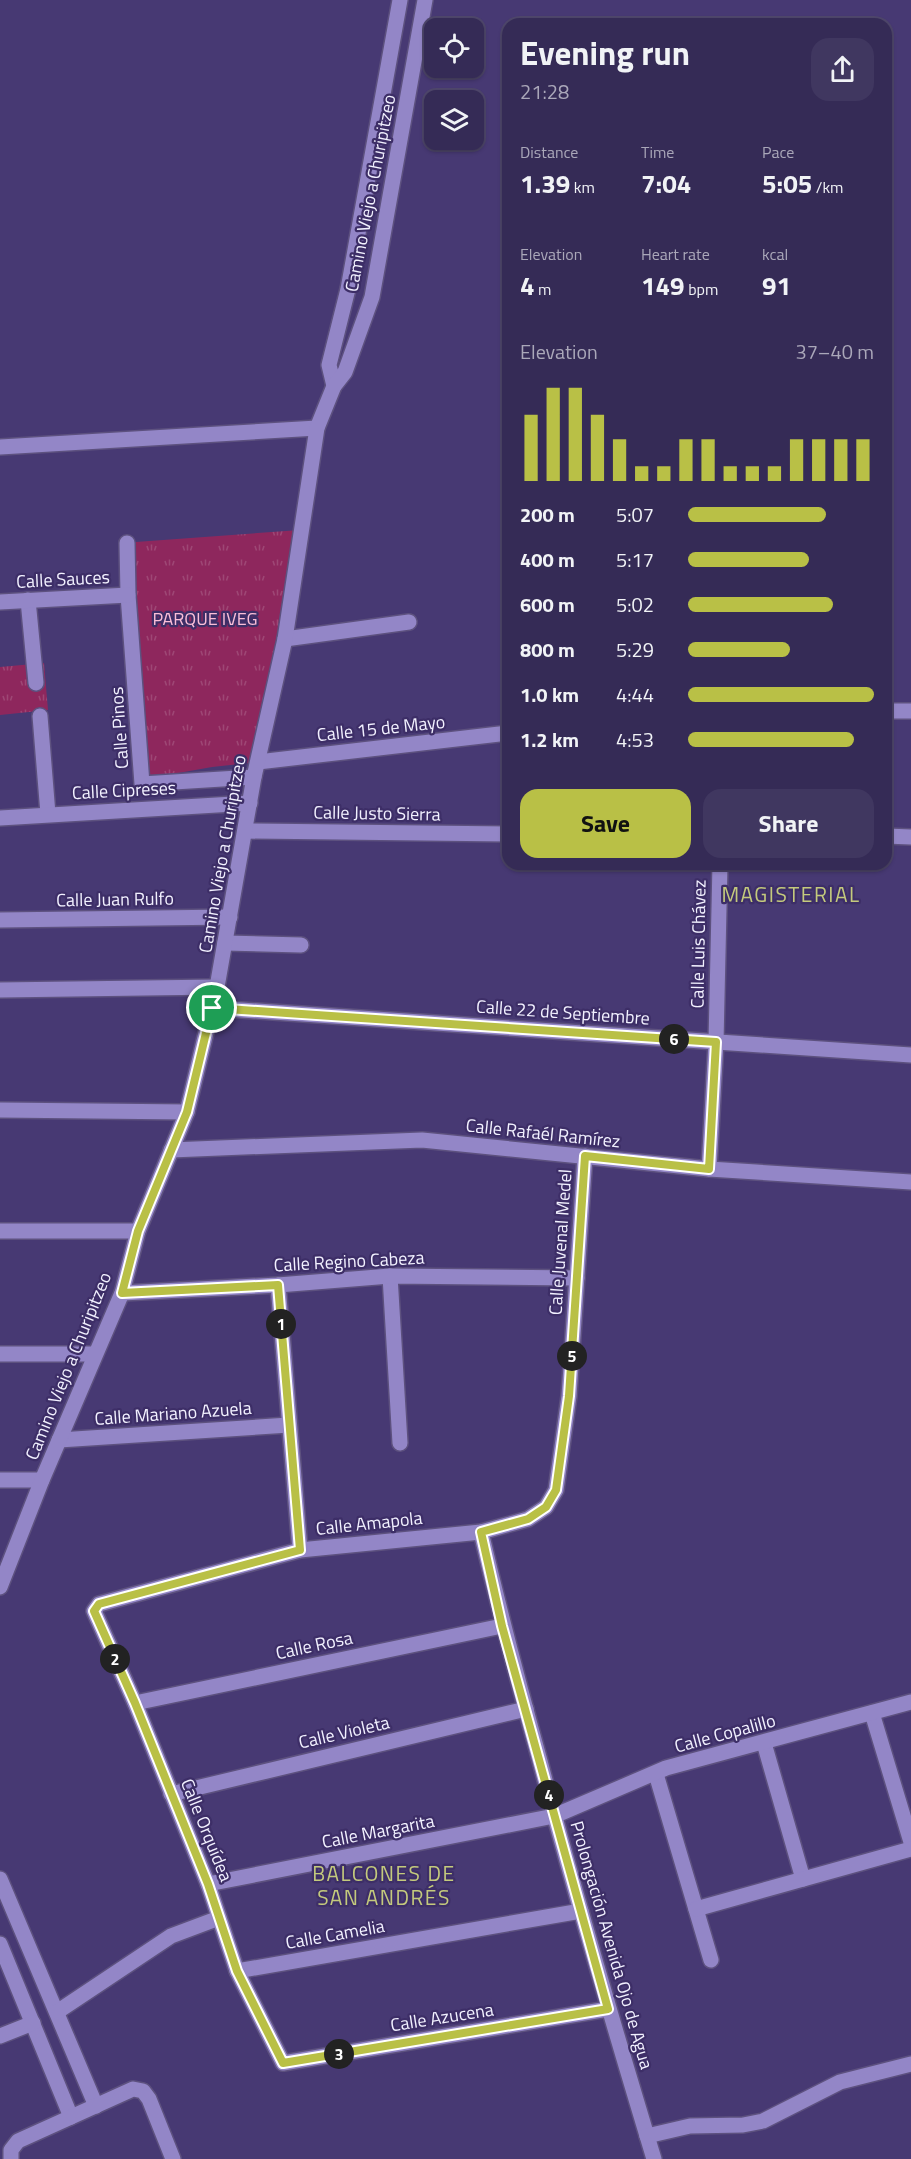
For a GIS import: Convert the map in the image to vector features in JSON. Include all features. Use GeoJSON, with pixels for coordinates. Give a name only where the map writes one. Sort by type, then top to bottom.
{"type":"FeatureCollection","features":[{"type":"Feature","properties":{"kind":"street","name":"Camino Viejo a Churipitzeo"},"geometry":{"type":"LineString","coordinates":[[334,386],[329,365],[348,289],[400,0]]}},
{"type":"Feature","properties":{"kind":"street","name":"Camino Viejo a Churipitzeo"},"geometry":{"type":"LineString","coordinates":[[0,1587],[42,1480],[122,1293],[138,1231],[187,1112],[217,987],[254,777],[285,639],[317,428],[334,386],[345,372],[372,297],[425,0]]}},
{"type":"Feature","properties":{"kind":"street"},"geometry":{"type":"LineString","coordinates":[[0,447],[317,428]]}},
{"type":"Feature","properties":{"kind":"street"},"geometry":{"type":"LineString","coordinates":[[127,543],[128,594]]}},
{"type":"Feature","properties":{"kind":"street","name":"Calle Sauces"},"geometry":{"type":"LineString","coordinates":[[0,602],[128,594]]}},
{"type":"Feature","properties":{"kind":"street","name":"Calle Pinos"},"geometry":{"type":"LineString","coordinates":[[128,594],[142,784],[254,777]]}},
{"type":"Feature","properties":{"kind":"street"},"geometry":{"type":"LineString","coordinates":[[28,600],[36,682]]}},
{"type":"Feature","properties":{"kind":"street"},"geometry":{"type":"LineString","coordinates":[[285,639],[409,622]]}},
{"type":"Feature","properties":{"kind":"street"},"geometry":{"type":"LineString","coordinates":[[892,711],[911,711]]}},
{"type":"Feature","properties":{"kind":"street"},"geometry":{"type":"LineString","coordinates":[[40,716],[48,814]]}},
{"type":"Feature","properties":{"kind":"street","name":"Calle 15 de Mayo"},"geometry":{"type":"LineString","coordinates":[[258,762],[502,734]]}},
{"type":"Feature","properties":{"kind":"street","name":"Calle Cipreses"},"geometry":{"type":"LineString","coordinates":[[0,818],[250,803]]}},
{"type":"Feature","properties":{"kind":"street","name":"Calle Justo Sierra"},"geometry":{"type":"LineString","coordinates":[[245,831],[502,834]]}},
{"type":"Feature","properties":{"kind":"street"},"geometry":{"type":"LineString","coordinates":[[892,836],[911,837]]}},
{"type":"Feature","properties":{"kind":"street","name":"Calle Luis Chávez"},"geometry":{"type":"LineString","coordinates":[[709,1169],[716,1042],[720,870]]}},
{"type":"Feature","properties":{"kind":"street","name":"Calle Juan Rulfo"},"geometry":{"type":"LineString","coordinates":[[0,920],[230,917]]}},
{"type":"Feature","properties":{"kind":"street"},"geometry":{"type":"LineString","coordinates":[[225,943],[301,945]]}},
{"type":"Feature","properties":{"kind":"street"},"geometry":{"type":"LineString","coordinates":[[0,990],[217,987]]}},
{"type":"Feature","properties":{"kind":"street","name":"Calle 22 de Septiembre"},"geometry":{"type":"LineString","coordinates":[[212,1008],[911,1054]]}},
{"type":"Feature","properties":{"kind":"street"},"geometry":{"type":"LineString","coordinates":[[0,1110],[187,1112]]}},
{"type":"Feature","properties":{"kind":"street","name":"Calle Rafaél Ramírez"},"geometry":{"type":"LineString","coordinates":[[171,1150],[422,1140],[709,1169],[911,1182]]}},
{"type":"Feature","properties":{"kind":"street","name":"Calle Juvenal Medel"},"geometry":{"type":"LineString","coordinates":[[546,1507],[556,1490],[569,1396],[585,1156]]}},
{"type":"Feature","properties":{"kind":"street"},"geometry":{"type":"LineString","coordinates":[[0,1231],[138,1231]]}},
{"type":"Feature","properties":{"kind":"street"},"geometry":{"type":"LineString","coordinates":[[390,1276],[400,1443]]}},
{"type":"Feature","properties":{"kind":"street","name":"Calle Regino Cabeza"},"geometry":{"type":"LineString","coordinates":[[122,1293],[278,1285],[390,1276],[578,1278]]}},
{"type":"Feature","properties":{"kind":"street"},"geometry":{"type":"LineString","coordinates":[[278,1285],[300,1550]]}},
{"type":"Feature","properties":{"kind":"street"},"geometry":{"type":"LineString","coordinates":[[0,1354],[95,1354]]}},
{"type":"Feature","properties":{"kind":"street","name":"Calle Mariano Azuela"},"geometry":{"type":"LineString","coordinates":[[60,1440],[289,1425]]}},
{"type":"Feature","properties":{"kind":"street"},"geometry":{"type":"LineString","coordinates":[[0,1480],[42,1480]]}},
{"type":"Feature","properties":{"kind":"street","name":"Calle Amapola"},"geometry":{"type":"LineString","coordinates":[[94,1611],[99,1604],[300,1550],[481,1532],[528,1519],[546,1507]]}},
{"type":"Feature","properties":{"kind":"street","name":"Prolongación Avenida Ojo de Agua"},"geometry":{"type":"LineString","coordinates":[[481,1532],[502,1626],[554,1816],[608,2009],[654,2159]]}},
{"type":"Feature","properties":{"kind":"street","name":"Calle Orquídea"},"geometry":{"type":"LineString","coordinates":[[94,1611],[135,1703],[208,1884],[237,1971],[283,2063]]}},
{"type":"Feature","properties":{"kind":"street","name":"Calle Rosa"},"geometry":{"type":"LineString","coordinates":[[135,1703],[502,1626]]}},
{"type":"Feature","properties":{"kind":"street","name":"Calle Copalillo"},"geometry":{"type":"LineString","coordinates":[[554,1816],[666,1768],[911,1701]]}},
{"type":"Feature","properties":{"kind":"street","name":"Calle Violeta"},"geometry":{"type":"LineString","coordinates":[[171,1794],[526,1709]]}},
{"type":"Feature","properties":{"kind":"street"},"geometry":{"type":"LineString","coordinates":[[872,1713],[911,1842]]}},
{"type":"Feature","properties":{"kind":"street"},"geometry":{"type":"LineString","coordinates":[[764,1743],[803,1879]]}},
{"type":"Feature","properties":{"kind":"street"},"geometry":{"type":"LineString","coordinates":[[656,1774],[711,1960]]}},
{"type":"Feature","properties":{"kind":"street","name":"Calle Margarita"},"geometry":{"type":"LineString","coordinates":[[208,1884],[554,1816]]}},
{"type":"Feature","properties":{"kind":"street"},"geometry":{"type":"LineString","coordinates":[[696,1909],[911,1849]]}},
{"type":"Feature","properties":{"kind":"street"},"geometry":{"type":"LineString","coordinates":[[0,1879],[96,2106]]}},
{"type":"Feature","properties":{"kind":"street","name":"Calle Camelia"},"geometry":{"type":"LineString","coordinates":[[237,1971],[581,1911]]}},
{"type":"Feature","properties":{"kind":"street"},"geometry":{"type":"LineString","coordinates":[[0,2036],[30,2017],[55,2006],[171,1936],[219,1918]]}},
{"type":"Feature","properties":{"kind":"street"},"geometry":{"type":"LineString","coordinates":[[0,1944],[71,2117]]}},
{"type":"Feature","properties":{"kind":"street","name":"Calle Azucena"},"geometry":{"type":"LineString","coordinates":[[283,2063],[608,2009]]}},
{"type":"Feature","properties":{"kind":"street"},"geometry":{"type":"LineString","coordinates":[[41,2044],[66,2033]]}},
{"type":"Feature","properties":{"kind":"street"},"geometry":{"type":"LineString","coordinates":[[647,2136],[690,2126],[743,2125],[763,2121],[840,2082],[911,2064]]}},
{"type":"Feature","properties":{"kind":"street"},"geometry":{"type":"LineString","coordinates":[[11,2159],[11,2150],[18,2141],[133,2089],[143,2091],[149,2099],[172,2159]]}},
{"type":"Feature","properties":{"kind":"green space","name":"PARQUE IVEG"},"geometry":{"type":"Polygon","coordinates":[[[300,530],[258,762],[212,767],[139,780],[122,543],[300,530]]]}},
{"type":"Feature","properties":{"kind":"green space"},"geometry":{"type":"Polygon","coordinates":[[[44,663],[48,710],[0,715],[0,667],[44,663]]]}},
{"type":"Feature","properties":{"kind":"district","name":"MAGISTERIAL"},"geometry":{"type":"Point","coordinates":[791,894]}},
{"type":"Feature","properties":{"kind":"district","name":"BALCONES DE SAN ANDRÉS"},"geometry":{"type":"Point","coordinates":[384,1885]}},
{"type":"Feature","properties":{"kind":"route"},"geometry":{"type":"LineString","coordinates":[[212,1008],[716,1042],[709,1169],[585,1156],[569,1396],[556,1490],[546,1507],[528,1519],[481,1532],[502,1626],[608,2009],[283,2063],[237,1971],[208,1884],[135,1703],[94,1611],[99,1604],[300,1550],[278,1285],[122,1293],[138,1231],[187,1112],[212,1008]]}}]}
